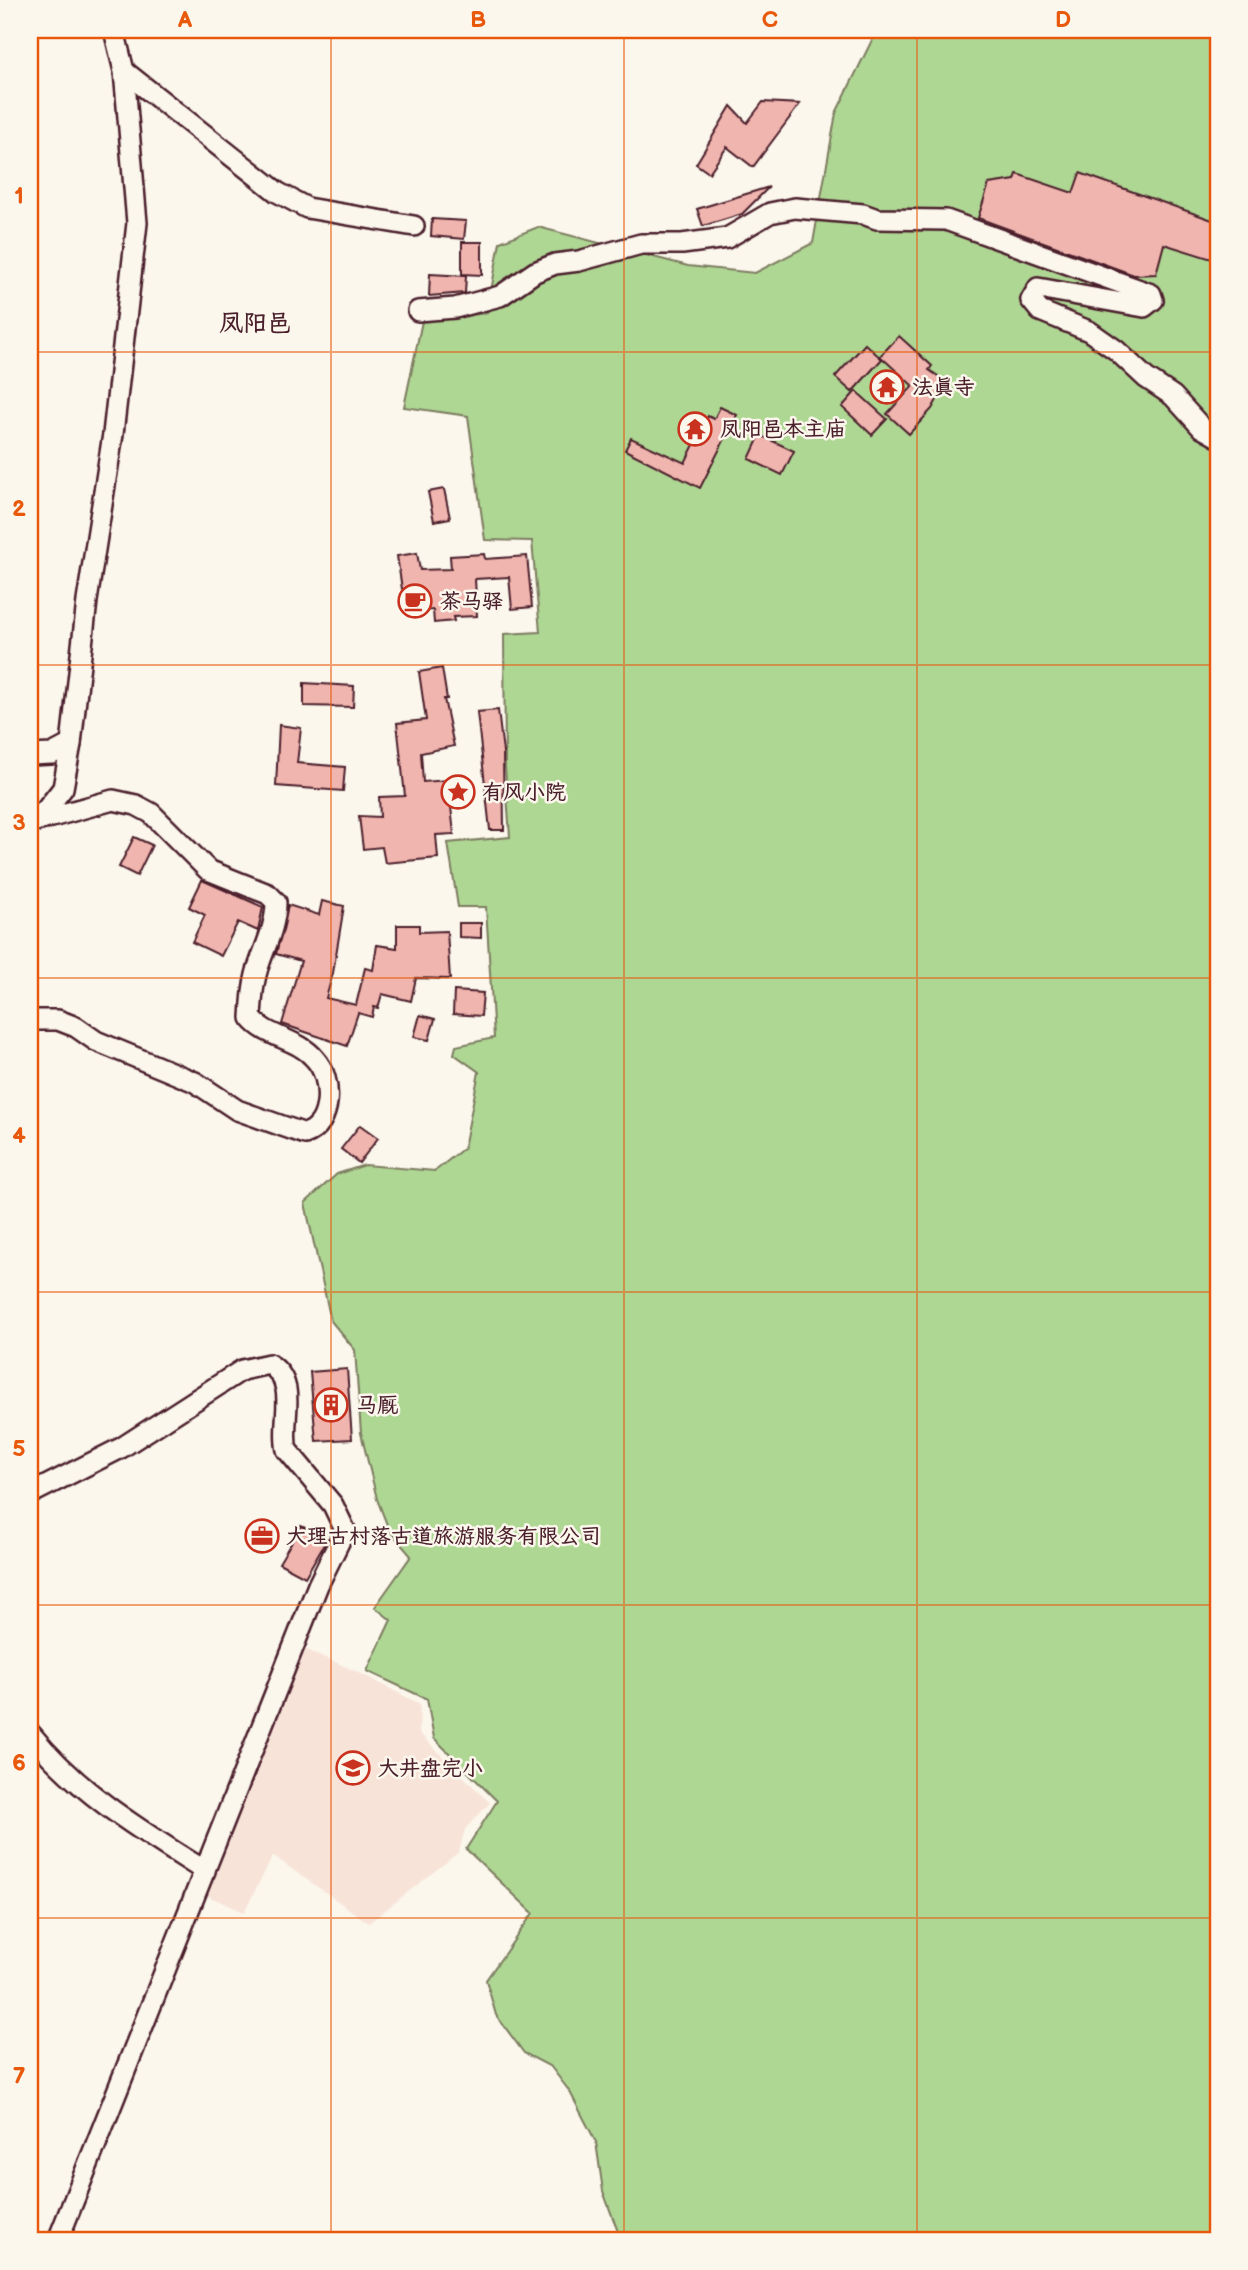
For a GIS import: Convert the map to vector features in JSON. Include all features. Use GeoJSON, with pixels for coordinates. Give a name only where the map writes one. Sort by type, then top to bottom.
{"type":"FeatureCollection","features":[{"type":"Feature","properties":{"kind":"street"},"geometry":{"type":"LineString","coordinates":[[30,821],[45,811],[63,788],[71,744],[87,601],[113,434],[137,223],[124,71],[114,30]]}},
{"type":"Feature","properties":{"kind":"street"},"geometry":{"type":"LineString","coordinates":[[124,71],[277,192],[307,208],[414,226]]}},
{"type":"Feature","properties":{"kind":"street"},"geometry":{"type":"LineString","coordinates":[[418,311],[455,308],[500,296],[535,272],[555,264],[579,261],[641,244],[682,244],[727,238],[780,209],[841,212],[877,219],[946,220],[1146,290],[1153,300],[1144,307],[1038,288],[1031,300],[1040,310],[1089,331],[1116,350],[1146,378],[1173,396],[1202,428],[1218,437]]}},
{"type":"Feature","properties":{"kind":"street"},"geometry":{"type":"LineString","coordinates":[[30,755],[52,754],[71,744]]}},
{"type":"Feature","properties":{"kind":"street"},"geometry":{"type":"LineString","coordinates":[[30,821],[113,800],[136,805],[151,813],[208,870],[268,894],[276,902],[276,913],[258,964],[251,1018],[258,1027],[297,1043],[316,1059],[326,1079],[328,1102],[318,1125],[304,1134],[237,1110],[195,1082],[96,1041],[76,1027],[58,1020],[30,1020]]}},
{"type":"Feature","properties":{"kind":"street"},"geometry":{"type":"LineString","coordinates":[[30,1494],[121,1448],[252,1365],[269,1364],[283,1377],[287,1450],[333,1505],[345,1530],[318,1585],[58,2240]]}},
{"type":"Feature","properties":{"kind":"street"},"geometry":{"type":"LineString","coordinates":[[30,1733],[73,1781],[106,1808],[205,1871]]}},
{"type":"Feature","properties":{"kind":"shaded area","name":"大井盘完小"},"geometry":{"type":"Polygon","coordinates":[[[300,1647],[358,1672],[420,1704],[419,1733],[490,1803],[465,1829],[459,1852],[369,1923],[273,1856],[244,1912],[201,1893],[300,1647]]]}},
{"type":"Feature","properties":{"kind":"green space"},"geometry":{"type":"Polygon","coordinates":[[[877,30],[1218,30],[1218,2240],[621,2240],[603,2191],[596,2142],[570,2092],[551,2067],[524,2053],[496,2015],[486,1980],[533,1913],[466,1849],[497,1801],[434,1738],[427,1699],[367,1671],[391,1620],[375,1607],[411,1556],[389,1530],[377,1499],[361,1433],[355,1350],[331,1321],[305,1203],[337,1174],[365,1165],[435,1171],[464,1148],[479,1072],[454,1054],[456,1046],[494,1038],[486,907],[458,907],[448,843],[510,837],[505,767],[504,634],[540,632],[532,541],[485,540],[468,416],[404,407],[422,321],[487,313],[500,242],[538,227],[688,266],[755,273],[813,243],[836,113],[877,30]]]}},
{"type":"Feature","properties":{"kind":"building"},"geometry":{"type":"Polygon","coordinates":[[[763,102],[800,104],[753,167],[727,147],[709,173],[696,164],[731,106],[747,123],[763,102]]]}},
{"type":"Feature","properties":{"kind":"building"},"geometry":{"type":"Polygon","coordinates":[[[1080,173],[1218,222],[1218,261],[1164,244],[1156,274],[1134,275],[978,218],[989,184],[1015,180],[1017,174],[1073,193],[1080,173]]]}},
{"type":"Feature","properties":{"kind":"building"},"geometry":{"type":"Polygon","coordinates":[[[769,187],[742,214],[703,226],[697,209],[769,187]]]}},
{"type":"Feature","properties":{"kind":"building"},"geometry":{"type":"Polygon","coordinates":[[[432,219],[466,221],[464,239],[431,236],[432,219]]]}},
{"type":"Feature","properties":{"kind":"building"},"geometry":{"type":"Polygon","coordinates":[[[462,242],[482,242],[482,275],[462,274],[462,242]]]}},
{"type":"Feature","properties":{"kind":"building"},"geometry":{"type":"Polygon","coordinates":[[[430,274],[466,276],[465,293],[429,296],[430,274]]]}},
{"type":"Feature","properties":{"kind":"building"},"geometry":{"type":"Polygon","coordinates":[[[899,336],[932,366],[929,370],[947,382],[932,409],[909,434],[887,414],[913,386],[880,356],[899,336]]]}},
{"type":"Feature","properties":{"kind":"building"},"geometry":{"type":"Polygon","coordinates":[[[865,344],[882,359],[852,392],[835,377],[865,344]]]}},
{"type":"Feature","properties":{"kind":"building"},"geometry":{"type":"Polygon","coordinates":[[[856,391],[887,419],[872,435],[842,407],[856,391]]]}},
{"type":"Feature","properties":{"kind":"building"},"geometry":{"type":"Polygon","coordinates":[[[720,407],[737,415],[700,488],[625,450],[631,438],[685,463],[708,416],[714,419],[720,407]]]}},
{"type":"Feature","properties":{"kind":"building"},"geometry":{"type":"Polygon","coordinates":[[[760,435],[794,451],[782,475],[749,459],[760,435]]]}},
{"type":"Feature","properties":{"kind":"building"},"geometry":{"type":"Polygon","coordinates":[[[444,489],[450,518],[434,521],[428,492],[444,489]]]}},
{"type":"Feature","properties":{"kind":"building"},"geometry":{"type":"Polygon","coordinates":[[[417,553],[420,570],[451,569],[450,556],[484,554],[485,559],[527,556],[532,607],[512,609],[509,577],[475,579],[477,616],[453,617],[454,621],[434,623],[433,610],[408,612],[407,589],[402,589],[397,556],[417,553]]]}},
{"type":"Feature","properties":{"kind":"building"},"geometry":{"type":"Polygon","coordinates":[[[442,668],[447,699],[444,699],[454,746],[421,753],[423,782],[448,780],[454,834],[436,835],[438,858],[385,863],[382,847],[363,849],[359,816],[380,817],[379,797],[405,796],[397,723],[426,720],[419,672],[442,668]]]}},
{"type":"Feature","properties":{"kind":"building"},"geometry":{"type":"Polygon","coordinates":[[[304,683],[354,686],[353,707],[304,706],[304,683]]]}},
{"type":"Feature","properties":{"kind":"building"},"geometry":{"type":"Polygon","coordinates":[[[498,710],[503,752],[504,830],[490,830],[477,712],[498,710]]]}},
{"type":"Feature","properties":{"kind":"building"},"geometry":{"type":"Polygon","coordinates":[[[279,725],[301,728],[297,763],[345,767],[343,791],[276,786],[279,725]]]}},
{"type":"Feature","properties":{"kind":"building"},"geometry":{"type":"Polygon","coordinates":[[[134,837],[152,845],[137,876],[119,867],[134,837]]]}},
{"type":"Feature","properties":{"kind":"building"},"geometry":{"type":"Polygon","coordinates":[[[202,880],[263,907],[258,931],[238,922],[221,956],[192,942],[205,915],[189,907],[202,880]]]}},
{"type":"Feature","properties":{"kind":"building"},"geometry":{"type":"Polygon","coordinates":[[[322,901],[344,906],[326,998],[356,1005],[365,968],[373,970],[377,945],[397,948],[397,925],[419,925],[419,932],[447,931],[450,979],[416,978],[411,1001],[382,994],[378,1008],[374,1007],[372,1017],[358,1013],[347,1046],[282,1024],[301,961],[276,954],[288,905],[319,915],[322,901]]]}},
{"type":"Feature","properties":{"kind":"building"},"geometry":{"type":"Polygon","coordinates":[[[459,923],[481,923],[481,938],[459,937],[459,923]]]}},
{"type":"Feature","properties":{"kind":"building"},"geometry":{"type":"Polygon","coordinates":[[[454,991],[483,993],[481,1016],[453,1014],[454,991]]]}},
{"type":"Feature","properties":{"kind":"building"},"geometry":{"type":"Polygon","coordinates":[[[420,1015],[435,1019],[429,1040],[414,1037],[420,1015]]]}},
{"type":"Feature","properties":{"kind":"building"},"geometry":{"type":"Polygon","coordinates":[[[360,1125],[378,1138],[359,1163],[341,1149],[360,1125]]]}},
{"type":"Feature","properties":{"kind":"building","name":"马厩"},"geometry":{"type":"Polygon","coordinates":[[[347,1369],[352,1439],[316,1441],[310,1372],[347,1369]]]}},
{"type":"Feature","properties":{"kind":"building"},"geometry":{"type":"Polygon","coordinates":[[[301,1526],[327,1539],[305,1577],[279,1563],[301,1526]]]}},
{"type":"Feature","properties":{"kind":"place","name":"法真寺"},"geometry":{"type":"Point","coordinates":[887,387]}},
{"type":"Feature","properties":{"kind":"place","name":"凤阳邑本主庙"},"geometry":{"type":"Point","coordinates":[695,429]}},
{"type":"Feature","properties":{"kind":"place","name":"茶马驿"},"geometry":{"type":"Point","coordinates":[415,601]}},
{"type":"Feature","properties":{"kind":"place","name":"有风小院"},"geometry":{"type":"Point","coordinates":[458,792]}},
{"type":"Feature","properties":{"kind":"place","name":"马厩"},"geometry":{"type":"Point","coordinates":[331,1405]}},
{"type":"Feature","properties":{"kind":"place","name":"大理古村落古道旅游服务有限公司"},"geometry":{"type":"Point","coordinates":[262,1536]}},
{"type":"Feature","properties":{"kind":"place","name":"大井盘完小"},"geometry":{"type":"Point","coordinates":[353,1768]}},
{"type":"Feature","properties":{"kind":"district","name":"凤阳邑"},"geometry":{"type":"Point","coordinates":[255,323]}}]}
